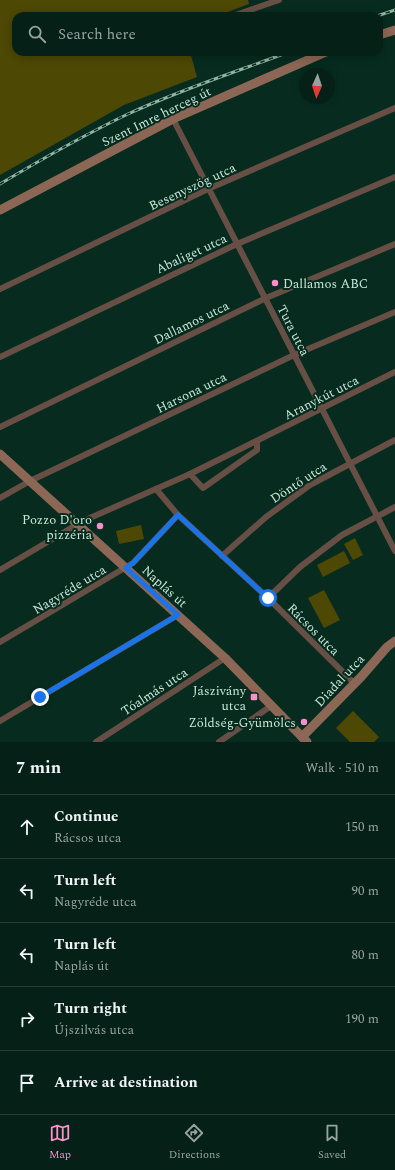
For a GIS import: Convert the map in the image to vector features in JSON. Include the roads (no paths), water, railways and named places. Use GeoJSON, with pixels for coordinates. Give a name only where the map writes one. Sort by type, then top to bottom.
{"type":"FeatureCollection","features":[{"type":"Feature","properties":{"kind":"street"},"geometry":{"type":"LineString","coordinates":[[244,12],[279,0]]}},
{"type":"Feature","properties":{"kind":"street"},"geometry":{"type":"LineString","coordinates":[[383,34],[395,30]]}},
{"type":"Feature","properties":{"kind":"street","name":"Szent Imre herceg út"},"geometry":{"type":"LineString","coordinates":[[0,210],[174,119],[317,56]]}},
{"type":"Feature","properties":{"kind":"street","name":"Besenyszög utca"},"geometry":{"type":"LineString","coordinates":[[0,289],[208,189],[395,108]]}},
{"type":"Feature","properties":{"kind":"street","name":"Tura utca"},"geometry":{"type":"LineString","coordinates":[[174,119],[208,189],[266,298],[321,409],[395,551]]}},
{"type":"Feature","properties":{"kind":"street","name":"Abaliget utca"},"geometry":{"type":"LineString","coordinates":[[0,357],[237,244],[395,177]]}},
{"type":"Feature","properties":{"kind":"street","name":"Dallamos utca"},"geometry":{"type":"LineString","coordinates":[[0,427],[266,298],[395,244]]}},
{"type":"Feature","properties":{"kind":"street","name":"Harsona utca"},"geometry":{"type":"LineString","coordinates":[[0,498],[30,481],[294,354],[395,312]]}},
{"type":"Feature","properties":{"kind":"street","name":"Aranykút utca"},"geometry":{"type":"LineString","coordinates":[[0,570],[78,524],[257,442],[395,372]]}},
{"type":"Feature","properties":{"kind":"street","name":"Döntő utca"},"geometry":{"type":"LineString","coordinates":[[222,556],[266,516],[310,485],[395,440]]}},
{"type":"Feature","properties":{"kind":"street","name":"Aranykút utca"},"geometry":{"type":"LineString","coordinates":[[190,474],[203,488],[257,450],[257,442]]}},
{"type":"Feature","properties":{"kind":"street","name":"Naplás út"},"geometry":{"type":"LineString","coordinates":[[0,454],[225,658],[305,740]]}},
{"type":"Feature","properties":{"kind":"street","name":"Rácsos utca"},"geometry":{"type":"LineString","coordinates":[[156,489],[178,515],[268,598],[354,684]]}},
{"type":"Feature","properties":{"kind":"street"},"geometry":{"type":"LineString","coordinates":[[268,598],[300,567],[342,535],[395,507]]}},
{"type":"Feature","properties":{"kind":"street","name":"Nagyréde utca"},"geometry":{"type":"LineString","coordinates":[[0,642],[126,568],[133,563],[178,515]]}},
{"type":"Feature","properties":{"kind":"street"},"geometry":{"type":"LineString","coordinates":[[0,721],[178,615]]}},
{"type":"Feature","properties":{"kind":"street","name":"Diadal utca"},"geometry":{"type":"LineString","coordinates":[[305,740],[386,647],[395,641]]}},
{"type":"Feature","properties":{"kind":"street","name":"Tóalmás utca"},"geometry":{"type":"LineString","coordinates":[[96,742],[225,658]]}},
{"type":"Feature","properties":{"kind":"street"},"geometry":{"type":"LineString","coordinates":[[219,742],[271,706]]}},
{"type":"Feature","properties":{"kind":"railway"},"geometry":{"type":"LineString","coordinates":[[383,14],[395,10]]}},
{"type":"Feature","properties":{"kind":"railway"},"geometry":{"type":"LineString","coordinates":[[0,184],[95,130],[128,114],[188,89],[278,56]]}},
{"type":"Feature","properties":{"kind":"place","name":"Dallamos ABC"},"geometry":{"type":"Point","coordinates":[275,283]}},
{"type":"Feature","properties":{"kind":"place","name":"Pozzo D'oro pizzéria"},"geometry":{"type":"Point","coordinates":[100,526]}},
{"type":"Feature","properties":{"kind":"place","name":"Jászivány utca"},"geometry":{"type":"Point","coordinates":[254,697]}},
{"type":"Feature","properties":{"kind":"place","name":"Zöldség-Gyümölcs"},"geometry":{"type":"Point","coordinates":[304,722]}}]}
